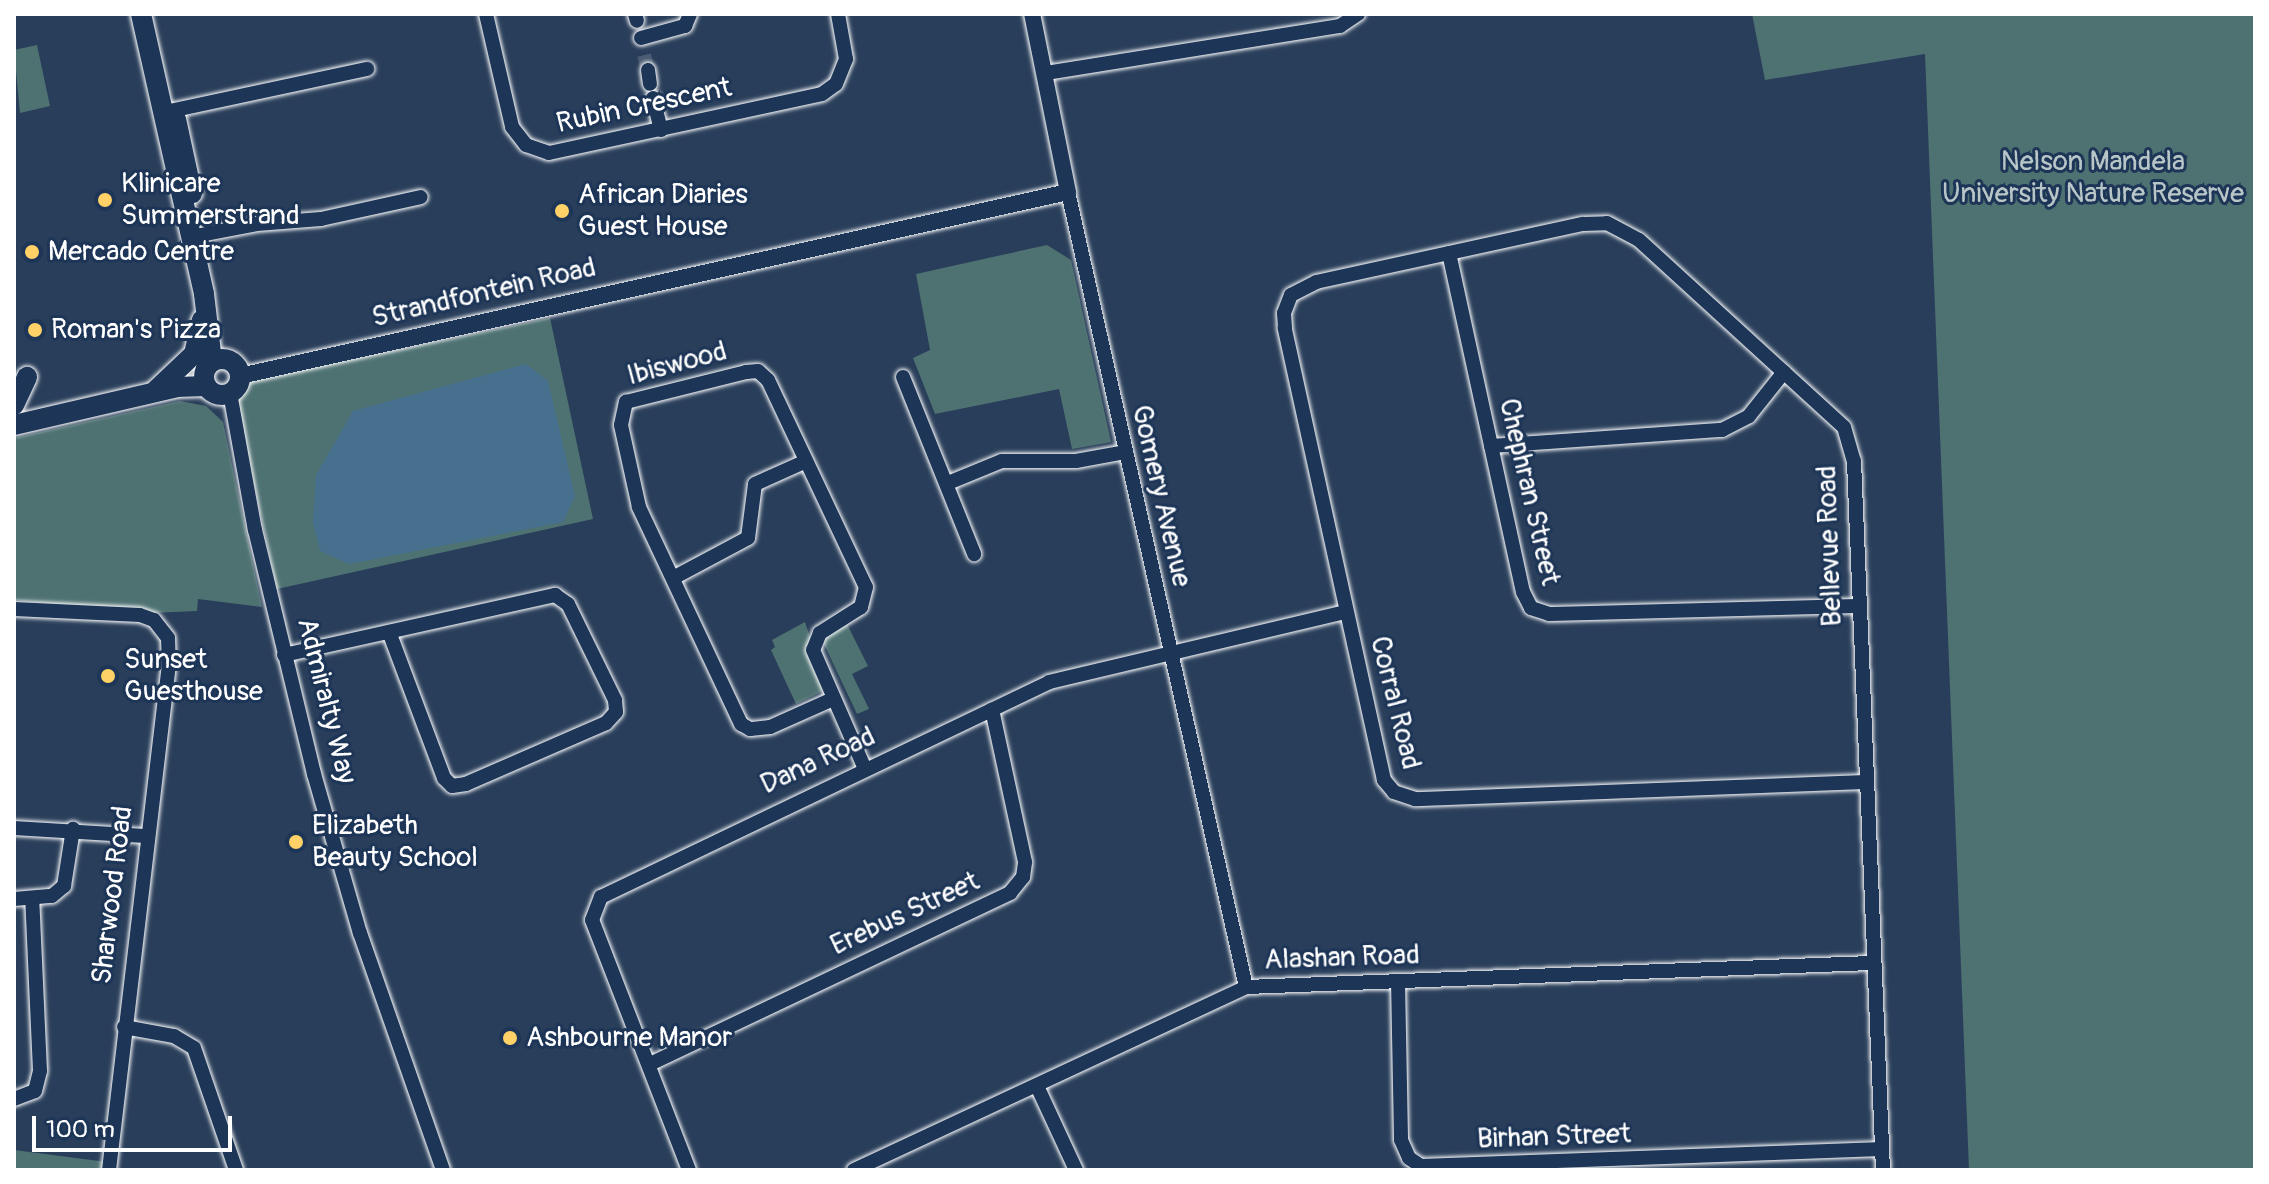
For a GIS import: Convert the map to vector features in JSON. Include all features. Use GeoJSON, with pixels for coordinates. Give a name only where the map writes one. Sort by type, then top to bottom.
{"type":"FeatureCollection","features":[{"type":"Feature","properties":{"kind":"main road","name":"Admiralty Way"},"geometry":{"type":"LineString","coordinates":[[141,14],[168,111]]}},
{"type":"Feature","properties":{"kind":"main road","name":"Admiralty Way"},"geometry":{"type":"LineString","coordinates":[[149,14],[219,378]]}},
{"type":"Feature","properties":{"kind":"main road","name":"Admiralty Way"},"geometry":{"type":"LineString","coordinates":[[194,237],[219,378]]}},
{"type":"Feature","properties":{"kind":"main road"},"geometry":{"type":"LineString","coordinates":[[153,393],[194,354],[204,294]]}},
{"type":"Feature","properties":{"kind":"main road"},"geometry":{"type":"LineString","coordinates":[[14,405],[27,377]]}},
{"type":"Feature","properties":{"kind":"main road","name":"Strandfontein Road"},"geometry":{"type":"LineString","coordinates":[[14,425],[219,378]]}},
{"type":"Feature","properties":{"kind":"street","name":"Rubin Crescent"},"geometry":{"type":"LineString","coordinates":[[486,14],[512,127],[526,145],[549,153],[822,94],[836,84],[846,59],[838,14]]}},
{"type":"Feature","properties":{"kind":"street"},"geometry":{"type":"LineString","coordinates":[[644,55],[641,37],[685,26],[690,14]]}},
{"type":"Feature","properties":{"kind":"street","name":"Gomery Avenue"},"geometry":{"type":"LineString","coordinates":[[1032,14],[1068,192],[1246,987]]}},
{"type":"Feature","properties":{"kind":"street"},"geometry":{"type":"LineString","coordinates":[[1046,73],[1340,26],[1358,14]]}},
{"type":"Feature","properties":{"kind":"street"},"geometry":{"type":"LineString","coordinates":[[168,111],[367,69]]}},
{"type":"Feature","properties":{"kind":"street"},"geometry":{"type":"LineString","coordinates":[[650,84],[661,130]]}},
{"type":"Feature","properties":{"kind":"street","name":"Strandfontein Road"},"geometry":{"type":"LineString","coordinates":[[219,378],[1068,192]]}},
{"type":"Feature","properties":{"kind":"street"},"geometry":{"type":"LineString","coordinates":[[194,237],[257,224],[321,219],[421,197]]}},
{"type":"Feature","properties":{"kind":"street","name":"Bellevue Road"},"geometry":{"type":"LineString","coordinates":[[1286,303],[1295,291],[1316,282],[1597,222],[1619,227],[1834,415],[1851,440],[1883,1170]]}},
{"type":"Feature","properties":{"kind":"street","name":"Chephran Street"},"geometry":{"type":"LineString","coordinates":[[1449,253],[1523,592],[1537,612],[1858,606]]}},
{"type":"Feature","properties":{"kind":"street","name":"Corral Road"},"geometry":{"type":"LineString","coordinates":[[1286,303],[1285,328],[1384,780],[1407,799],[1865,782]]}},
{"type":"Feature","properties":{"kind":"street","name":"Ibiswood"},"geometry":{"type":"LineString","coordinates":[[833,699],[770,727],[744,728],[634,491],[621,425],[626,402],[758,371],[771,387],[866,587],[861,607],[820,633],[813,645],[864,767]]}},
{"type":"Feature","properties":{"kind":"street"},"geometry":{"type":"LineString","coordinates":[[1491,446],[1722,430],[1749,416],[1784,372]]}},
{"type":"Feature","properties":{"kind":"street"},"geometry":{"type":"LineString","coordinates":[[903,377],[974,554]]}},
{"type":"Feature","properties":{"kind":"street","name":"Admiralty Way"},"geometry":{"type":"LineString","coordinates":[[219,378],[233,423],[284,655],[360,933],[443,1170]]}},
{"type":"Feature","properties":{"kind":"street"},"geometry":{"type":"LineString","coordinates":[[948,483],[1002,461],[1076,461],[1126,452]]}},
{"type":"Feature","properties":{"kind":"street"},"geometry":{"type":"LineString","coordinates":[[673,578],[748,538],[755,484],[804,462]]}},
{"type":"Feature","properties":{"kind":"street"},"geometry":{"type":"LineString","coordinates":[[284,655],[546,596],[562,598],[615,700],[616,712],[606,723],[466,784],[452,786],[444,778],[389,632]]}},
{"type":"Feature","properties":{"kind":"street","name":"Sharwood Road"},"geometry":{"type":"LineString","coordinates":[[14,609],[140,615],[162,629],[169,664],[145,836],[109,1170]]}},
{"type":"Feature","properties":{"kind":"street","name":"Dana Road"},"geometry":{"type":"LineString","coordinates":[[689,1170],[592,920],[601,897],[864,767],[1049,682],[1169,651],[1346,612]]}},
{"type":"Feature","properties":{"kind":"street","name":"Erebus Street"},"geometry":{"type":"LineString","coordinates":[[650,1064],[1010,893],[1023,877],[1025,862],[992,710]]}},
{"type":"Feature","properties":{"kind":"street"},"geometry":{"type":"LineString","coordinates":[[14,828],[73,829],[145,836]]}},
{"type":"Feature","properties":{"kind":"street"},"geometry":{"type":"LineString","coordinates":[[14,899],[52,896],[64,886],[73,829]]}},
{"type":"Feature","properties":{"kind":"street"},"geometry":{"type":"LineString","coordinates":[[14,1099],[35,1091],[40,1071],[32,898]]}},
{"type":"Feature","properties":{"kind":"street","name":"Alashan Road"},"geometry":{"type":"LineString","coordinates":[[854,1170],[1246,987],[1872,963]]}},
{"type":"Feature","properties":{"kind":"street","name":"Birhan Street"},"geometry":{"type":"LineString","coordinates":[[1398,981],[1401,1140],[1415,1163],[1703,1164],[1882,1149]]}},
{"type":"Feature","properties":{"kind":"street"},"geometry":{"type":"LineString","coordinates":[[124,1027],[174,1036],[194,1048],[236,1170]]}},
{"type":"Feature","properties":{"kind":"street"},"geometry":{"type":"LineString","coordinates":[[1037,1086],[1076,1170]]}},
{"type":"Feature","properties":{"kind":"green space","name":"Nelson Mandela University Nature Reserve"},"geometry":{"type":"Polygon","coordinates":[[[1752,14],[2255,14],[2255,1170],[1969,1170],[1925,54],[1765,80],[1752,14]]]}},
{"type":"Feature","properties":{"kind":"green space"},"geometry":{"type":"Polygon","coordinates":[[[37,45],[50,106],[20,113],[14,50],[37,45]]]}},
{"type":"Feature","properties":{"kind":"green space"},"geometry":{"type":"Polygon","coordinates":[[[1047,245],[1071,260],[1111,442],[1072,449],[1059,389],[935,414],[913,358],[930,350],[916,274],[1047,245]]]}},
{"type":"Feature","properties":{"kind":"green space"},"geometry":{"type":"Polygon","coordinates":[[[550,318],[593,519],[277,589],[238,410],[239,397],[250,381],[550,318]]]}},
{"type":"Feature","properties":{"kind":"green space"},"geometry":{"type":"Polygon","coordinates":[[[180,401],[206,406],[223,422],[262,607],[198,599],[197,611],[151,613],[14,600],[14,438],[180,401]]]}},
{"type":"Feature","properties":{"kind":"green space"},"geometry":{"type":"Polygon","coordinates":[[[805,622],[827,689],[796,704],[771,650],[775,647],[772,640],[805,622]]]}},
{"type":"Feature","properties":{"kind":"green space"},"geometry":{"type":"Polygon","coordinates":[[[846,622],[868,666],[852,674],[869,709],[857,714],[824,644],[825,637],[846,622]]]}},
{"type":"Feature","properties":{"kind":"green space"},"geometry":{"type":"Polygon","coordinates":[[[14,1150],[107,1162],[106,1170],[14,1170],[14,1150]]]}},
{"type":"Feature","properties":{"kind":"water"},"geometry":{"type":"Polygon","coordinates":[[[526,364],[548,381],[575,496],[563,522],[349,564],[320,551],[313,523],[316,475],[353,411],[526,364]]]}},
{"type":"Feature","properties":{"kind":"tunnel"},"geometry":{"type":"LineString","coordinates":[[644,55],[648,70]]}},
{"type":"Feature","properties":{"kind":"place","name":"Klinicare Summerstrand"},"geometry":{"type":"Point","coordinates":[105,200]}},
{"type":"Feature","properties":{"kind":"place","name":"African Diaries Guest House"},"geometry":{"type":"Point","coordinates":[562,211]}},
{"type":"Feature","properties":{"kind":"place","name":"Mercado Centre"},"geometry":{"type":"Point","coordinates":[32,252]}},
{"type":"Feature","properties":{"kind":"place","name":"Roman's Pizza"},"geometry":{"type":"Point","coordinates":[35,330]}},
{"type":"Feature","properties":{"kind":"place","name":"Sunset Guesthouse"},"geometry":{"type":"Point","coordinates":[108,676]}},
{"type":"Feature","properties":{"kind":"place","name":"Elizabeth Beauty School"},"geometry":{"type":"Point","coordinates":[296,842]}},
{"type":"Feature","properties":{"kind":"place","name":"Ashbourne Manor"},"geometry":{"type":"Point","coordinates":[510,1038]}}]}
